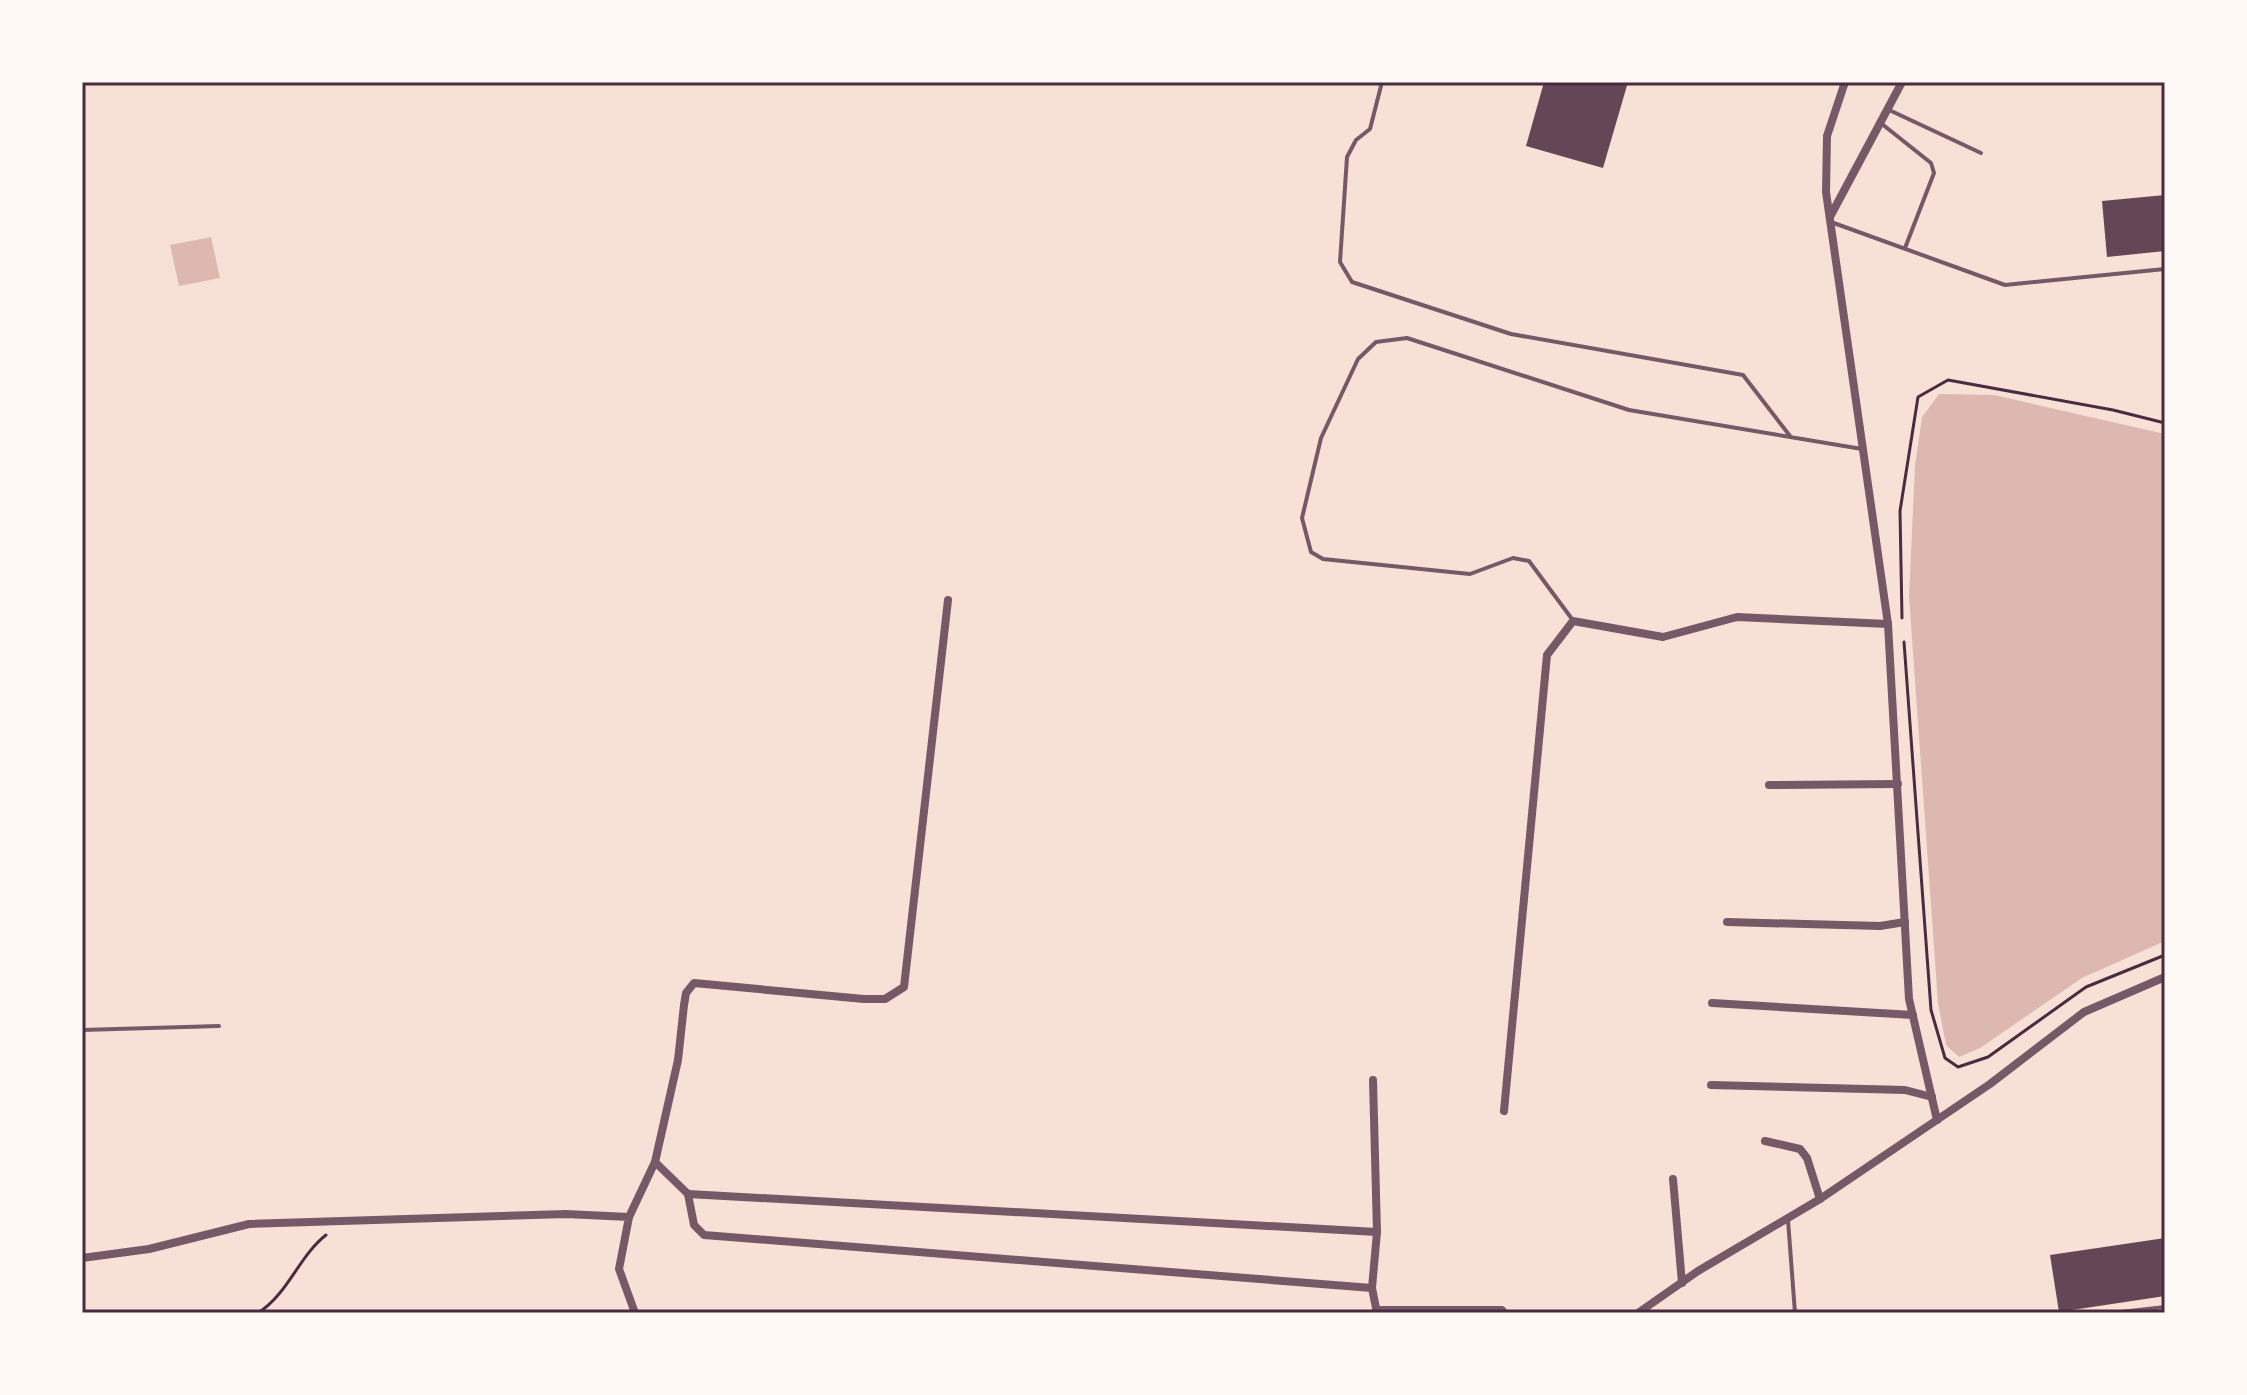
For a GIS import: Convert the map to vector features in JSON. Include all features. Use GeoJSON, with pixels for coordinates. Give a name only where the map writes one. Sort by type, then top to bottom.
{"type":"FeatureCollection","features":[{"type":"Feature","properties":{"kind":"street"},"geometry":{"type":"LineString","coordinates":[[1845,82],[1827,136],[1826,192],[1888,624],[1913,1015],[1937,1120]]}},
{"type":"Feature","properties":{"kind":"street"},"geometry":{"type":"LineString","coordinates":[[1831,220],[1902,82]]}},
{"type":"Feature","properties":{"kind":"street"},"geometry":{"type":"LineString","coordinates":[[635,1313],[619,1269],[629,1217],[655,1162],[678,1060],[686,993],[694,983],[864,999],[885,999],[904,987],[948,600]]}},
{"type":"Feature","properties":{"kind":"street"},"geometry":{"type":"LineString","coordinates":[[1504,1111],[1547,655],[1573,621],[1663,637],[1737,617],[1888,624]]}},
{"type":"Feature","properties":{"kind":"street"},"geometry":{"type":"LineString","coordinates":[[1769,785],[1898,784]]}},
{"type":"Feature","properties":{"kind":"street"},"geometry":{"type":"LineString","coordinates":[[1727,922],[1880,926],[1905,922]]}},
{"type":"Feature","properties":{"kind":"street"},"geometry":{"type":"LineString","coordinates":[[1638,1313],[1820,1199],[1937,1120],[2084,1012],[2165,977]]}},
{"type":"Feature","properties":{"kind":"street"},"geometry":{"type":"LineString","coordinates":[[1712,1003],[1913,1015]]}},
{"type":"Feature","properties":{"kind":"street"},"geometry":{"type":"LineString","coordinates":[[1373,1080],[1377,1232],[1372,1288],[1377,1311],[1502,1310],[1504,1313]]}},
{"type":"Feature","properties":{"kind":"street"},"geometry":{"type":"LineString","coordinates":[[1711,1085],[1905,1090],[1932,1097]]}},
{"type":"Feature","properties":{"kind":"street"},"geometry":{"type":"LineString","coordinates":[[1765,1141],[1800,1149],[1807,1158],[1820,1199]]}},
{"type":"Feature","properties":{"kind":"street"},"geometry":{"type":"LineString","coordinates":[[655,1162],[688,1194],[694,1225],[704,1235],[1372,1288]]}},
{"type":"Feature","properties":{"kind":"street"},"geometry":{"type":"LineString","coordinates":[[1673,1179],[1682,1283]]}},
{"type":"Feature","properties":{"kind":"street"},"geometry":{"type":"LineString","coordinates":[[688,1194],[1377,1232]]}},
{"type":"Feature","properties":{"kind":"street"},"geometry":{"type":"LineString","coordinates":[[82,1258],[149,1249],[249,1224],[566,1214],[629,1217]]}},
{"type":"Feature","properties":{"kind":"lane"},"geometry":{"type":"LineString","coordinates":[[1382,82],[1370,129],[1356,140],[1347,157],[1340,262],[1352,282],[1511,334],[1743,375],[1791,438]]}},
{"type":"Feature","properties":{"kind":"lane"},"geometry":{"type":"LineString","coordinates":[[1887,109],[1981,153]]}},
{"type":"Feature","properties":{"kind":"lane"},"geometry":{"type":"LineString","coordinates":[[1881,123],[1931,163],[1934,173],[1905,248]]}},
{"type":"Feature","properties":{"kind":"lane"},"geometry":{"type":"LineString","coordinates":[[1831,220],[2005,285],[2165,269]]}},
{"type":"Feature","properties":{"kind":"lane"},"geometry":{"type":"LineString","coordinates":[[1573,621],[1529,561],[1513,558],[1470,574],[1323,559],[1311,552],[1302,518],[1321,438],[1358,359],[1376,342],[1407,338],[1617,407],[1863,450]]}},
{"type":"Feature","properties":{"kind":"lane"},"geometry":{"type":"LineString","coordinates":[[82,1030],[219,1026]]}},
{"type":"Feature","properties":{"kind":"lane"},"geometry":{"type":"LineString","coordinates":[[1788,1220],[1795,1313]]}},
{"type":"Feature","properties":{"kind":"lane"},"geometry":{"type":"LineString","coordinates":[[2112,1313],[2165,1307]]}},
{"type":"Feature","properties":{"kind":"path"},"geometry":{"type":"LineString","coordinates":[[2165,423],[1948,380],[1932,386],[1918,397],[1912,421],[1900,511],[1899,581],[1931,1010],[1945,1058],[1958,1067],[1988,1057],[2086,987],[2165,955]]}},
{"type":"Feature","properties":{"kind":"path"},"geometry":{"type":"LineString","coordinates":[[258,1313],[300,1269],[318,1242],[345,1221]]}},
{"type":"Feature","properties":{"kind":"shaded area"},"geometry":{"type":"Polygon","coordinates":[[[211,237],[220,278],[179,286],[170,245],[211,237]]]}},
{"type":"Feature","properties":{"kind":"shaded area"},"geometry":{"type":"Polygon","coordinates":[[[1939,394],[1994,395],[2165,434],[2165,941],[2082,978],[1980,1048],[1959,1057],[1946,1045],[1938,1003],[1909,596],[1915,466],[1922,417],[1939,394]]]}},
{"type":"Feature","properties":{"kind":"building"},"geometry":{"type":"Polygon","coordinates":[[[1544,82],[1628,82],[1603,168],[1526,146],[1544,82]]]}},
{"type":"Feature","properties":{"kind":"building"},"geometry":{"type":"Polygon","coordinates":[[[2165,195],[2165,251],[2107,257],[2102,201],[2165,195]]]}},
{"type":"Feature","properties":{"kind":"building"},"geometry":{"type":"Polygon","coordinates":[[[2165,1238],[2165,1296],[2059,1312],[2050,1255],[2165,1238]]]}}]}
